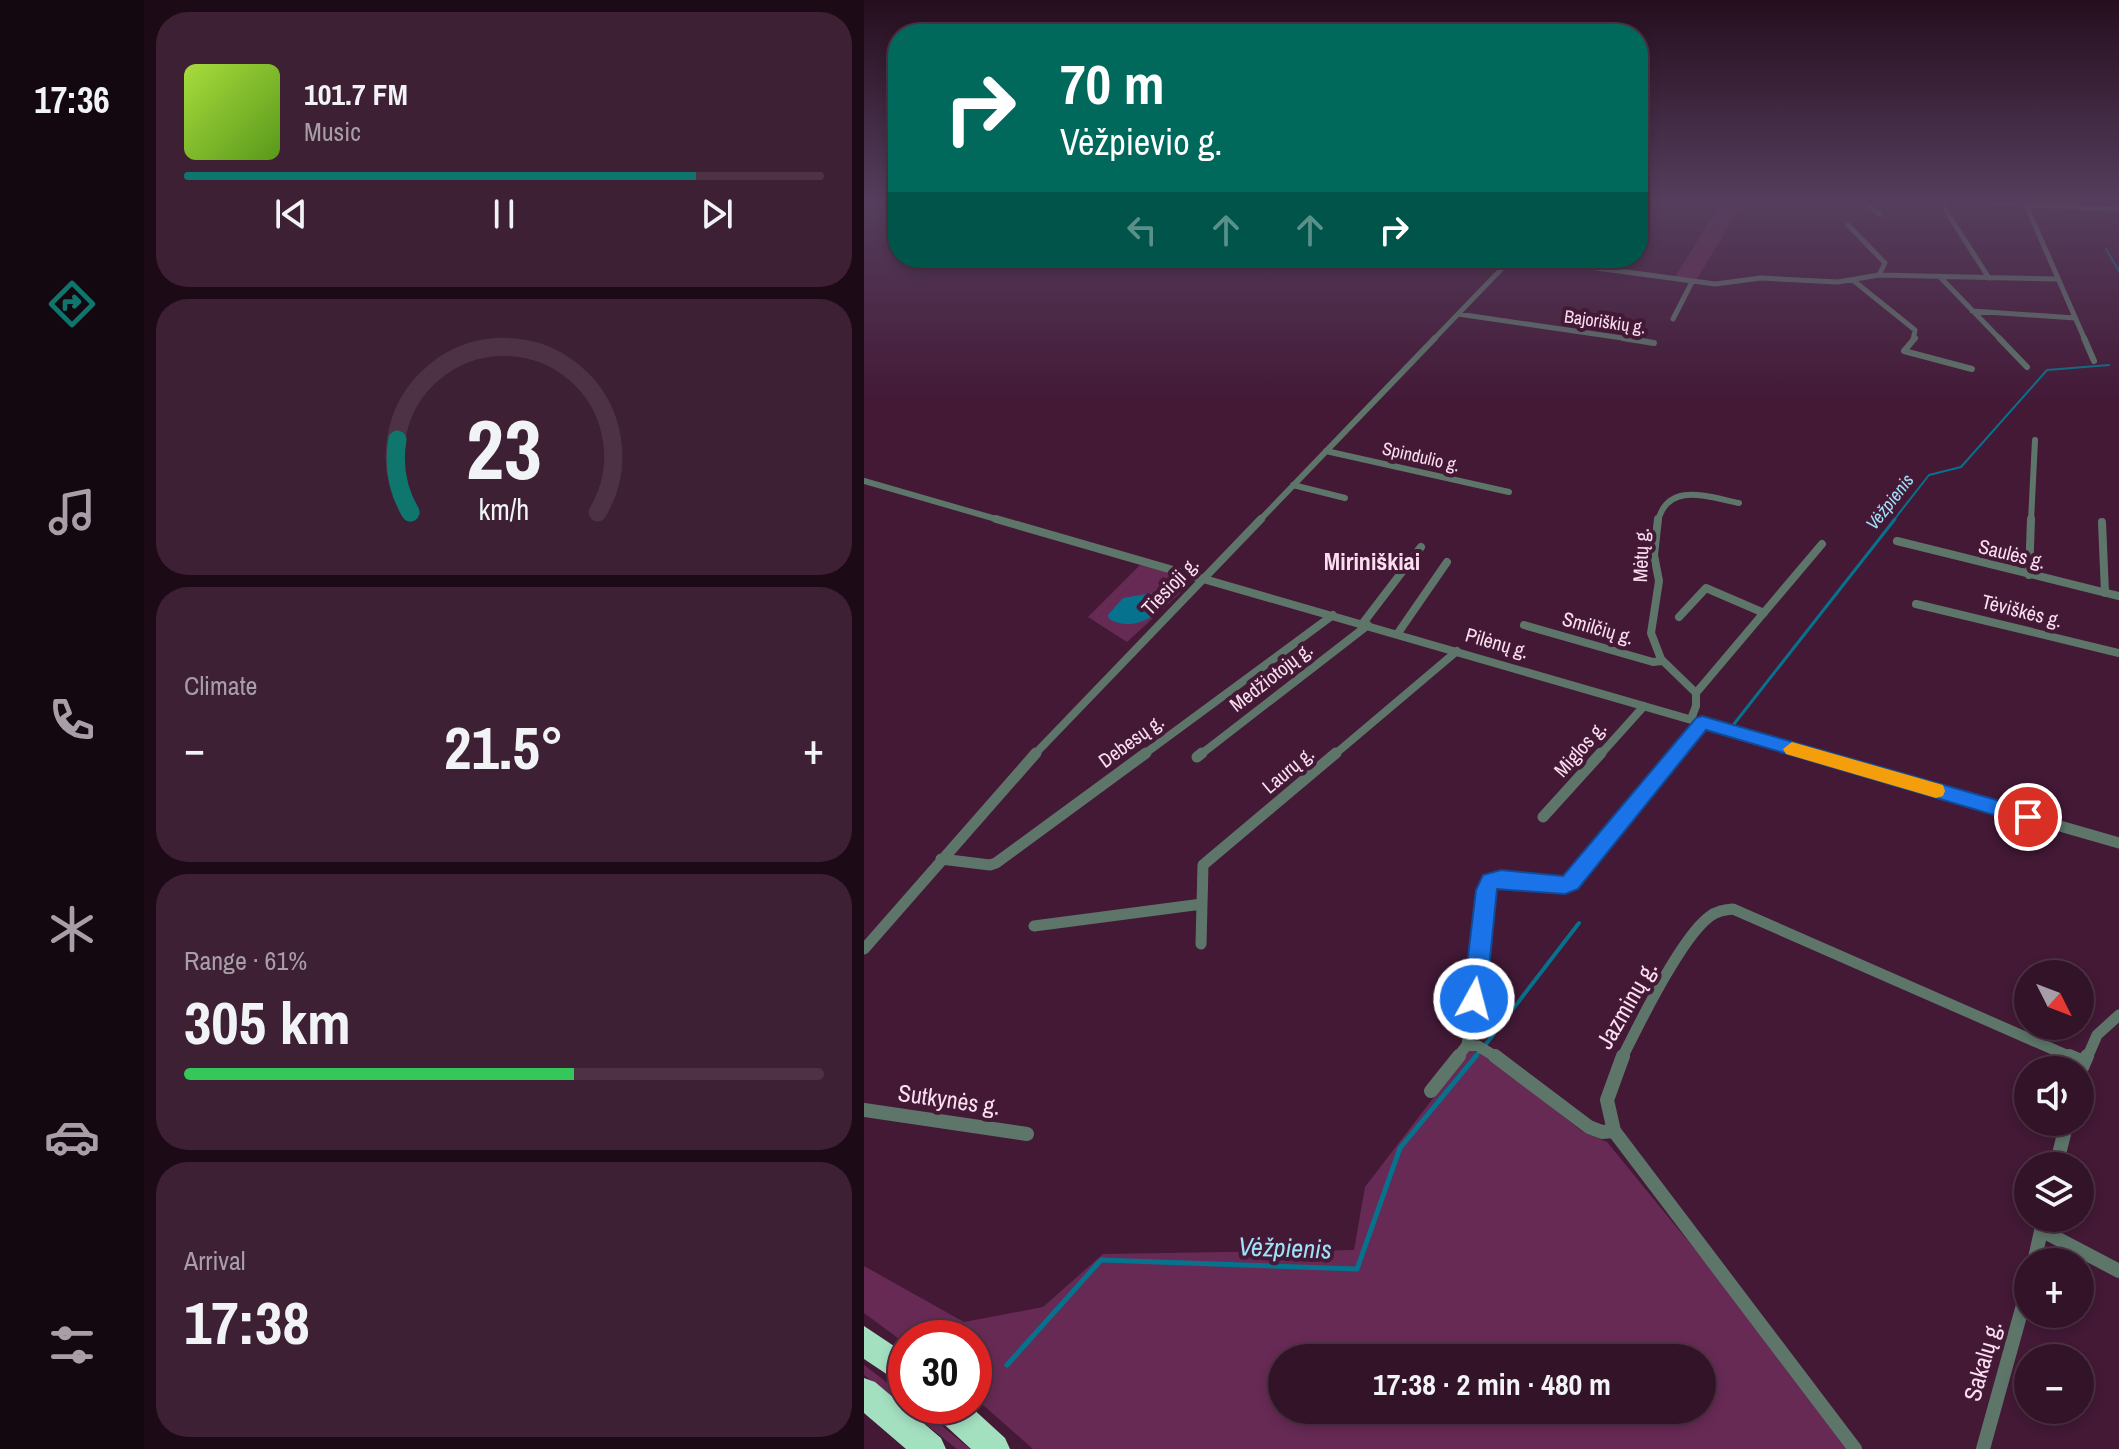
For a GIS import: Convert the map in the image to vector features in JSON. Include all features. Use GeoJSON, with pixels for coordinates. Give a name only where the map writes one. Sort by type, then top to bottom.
{"type":"FeatureCollection","features":[{"type":"Feature","properties":{"kind":"highway"},"geometry":{"type":"LineString","coordinates":[[864,1341],[888,1359]]}},
{"type":"Feature","properties":{"kind":"highway"},"geometry":{"type":"LineString","coordinates":[[864,1393],[930,1449]]}},
{"type":"Feature","properties":{"kind":"highway"},"geometry":{"type":"LineString","coordinates":[[967,1424],[994,1449]]}},
{"type":"Feature","properties":{"kind":"street","name":"Tiesioji g."},"geometry":{"type":"LineString","coordinates":[[864,949],[1022,767],[1502,268]]}},
{"type":"Feature","properties":{"kind":"street"},"geometry":{"type":"LineString","coordinates":[[1593,268],[1721,284],[1761,278],[1854,281],[1879,275],[2058,279]]}},
{"type":"Feature","properties":{"kind":"street"},"geometry":{"type":"LineString","coordinates":[[1879,275],[1883,268]]}},
{"type":"Feature","properties":{"kind":"street"},"geometry":{"type":"LineString","coordinates":[[1982,268],[1989,278]]}},
{"type":"Feature","properties":{"kind":"street"},"geometry":{"type":"LineString","coordinates":[[2053,268],[2094,361]]}},
{"type":"Feature","properties":{"kind":"street"},"geometry":{"type":"LineString","coordinates":[[1940,277],[2027,367]]}},
{"type":"Feature","properties":{"kind":"street"},"geometry":{"type":"LineString","coordinates":[[1854,281],[1915,330],[1916,337],[1904,351],[1972,369]]}},
{"type":"Feature","properties":{"kind":"street"},"geometry":{"type":"LineString","coordinates":[[1673,319],[1692,282]]}},
{"type":"Feature","properties":{"kind":"street"},"geometry":{"type":"LineString","coordinates":[[1972,311],[2075,318]]}},
{"type":"Feature","properties":{"kind":"street","name":"Bajoriškių g."},"geometry":{"type":"LineString","coordinates":[[1458,314],[1654,343]]}},
{"type":"Feature","properties":{"kind":"street"},"geometry":{"type":"LineString","coordinates":[[2029,575],[2035,440]]}},
{"type":"Feature","properties":{"kind":"street","name":"Spindulio g."},"geometry":{"type":"LineString","coordinates":[[1326,451],[1509,492]]}},
{"type":"Feature","properties":{"kind":"street","name":"Pilėnų g."},"geometry":{"type":"LineString","coordinates":[[864,481],[2119,843]]}},
{"type":"Feature","properties":{"kind":"street"},"geometry":{"type":"LineString","coordinates":[[1293,485],[1345,498]]}},
{"type":"Feature","properties":{"kind":"street","name":"Mėtų g."},"geometry":{"type":"LineString","coordinates":[[1696,693],[1662,661],[1653,643],[1649,622],[1659,584],[1653,554],[1660,505],[1669,497],[1682,494],[1739,503]]}},
{"type":"Feature","properties":{"kind":"street"},"geometry":{"type":"LineString","coordinates":[[2102,522],[2105,593]]}},
{"type":"Feature","properties":{"kind":"street","name":"Saulės g."},"geometry":{"type":"LineString","coordinates":[[1897,541],[2119,596]]}},
{"type":"Feature","properties":{"kind":"street"},"geometry":{"type":"LineString","coordinates":[[1431,1091],[1467,1045],[1486,890],[1491,881],[1501,879],[1565,885],[1571,882],[1696,720],[1696,693],[1822,544]]}},
{"type":"Feature","properties":{"kind":"street","name":"Medžiotojų g."},"geometry":{"type":"LineString","coordinates":[[1197,757],[1366,624],[1421,547]]}},
{"type":"Feature","properties":{"kind":"street"},"geometry":{"type":"LineString","coordinates":[[1398,633],[1447,562]]}},
{"type":"Feature","properties":{"kind":"street"},"geometry":{"type":"LineString","coordinates":[[1679,617],[1706,588],[1764,613]]}},
{"type":"Feature","properties":{"kind":"street","name":"Tėviškės g."},"geometry":{"type":"LineString","coordinates":[[1916,604],[2119,653]]}},
{"type":"Feature","properties":{"kind":"street","name":"Debesų g."},"geometry":{"type":"LineString","coordinates":[[941,859],[990,865],[996,863],[1333,615]]}},
{"type":"Feature","properties":{"kind":"street","name":"Smilčių g."},"geometry":{"type":"LineString","coordinates":[[1524,625],[1653,662],[1662,661]]}},
{"type":"Feature","properties":{"kind":"street","name":"Laurų g."},"geometry":{"type":"LineString","coordinates":[[1201,944],[1203,865],[1457,651]]}},
{"type":"Feature","properties":{"kind":"street","name":"Miglos g."},"geometry":{"type":"LineString","coordinates":[[1543,817],[1644,706]]}},
{"type":"Feature","properties":{"kind":"street"},"geometry":{"type":"LineString","coordinates":[[1034,926],[1202,904]]}},
{"type":"Feature","properties":{"kind":"street","name":"Jazminų g."},"geometry":{"type":"LineString","coordinates":[[1614,1131],[1607,1099],[1620,1060],[1697,930],[1706,918],[1725,910],[1743,912],[2057,1056]]}},
{"type":"Feature","properties":{"kind":"street"},"geometry":{"type":"LineString","coordinates":[[2086,1056],[2097,1035],[2119,1015]]}},
{"type":"Feature","properties":{"kind":"street"},"geometry":{"type":"LineString","coordinates":[[1467,1045],[1478,1046],[1493,1054],[1589,1127],[1602,1132],[1614,1131],[1855,1449]]}},
{"type":"Feature","properties":{"kind":"street","name":"Sutkynės g."},"geometry":{"type":"LineString","coordinates":[[864,1110],[1027,1134]]}},
{"type":"Feature","properties":{"kind":"street"},"geometry":{"type":"LineString","coordinates":[[2056,1232],[2119,1271]]}},
{"type":"Feature","properties":{"kind":"street","name":"Sakalų g."},"geometry":{"type":"LineString","coordinates":[[1983,1449],[2017,1328]]}},
{"type":"Feature","properties":{"kind":"shaded area"},"geometry":{"type":"Polygon","coordinates":[[[1681,268],[1704,268],[1696,280],[1675,277],[1681,268]]]}},
{"type":"Feature","properties":{"kind":"shaded area"},"geometry":{"type":"Polygon","coordinates":[[[1140,565],[1184,577],[1186,582],[1178,595],[1127,642],[1088,617],[1140,565]]]}},
{"type":"Feature","properties":{"kind":"shaded area"},"geometry":{"type":"Polygon","coordinates":[[[1470,1050],[1486,1056],[1583,1132],[1607,1142],[1858,1449],[1033,1449],[992,1413],[992,1320],[975,1320],[1043,1307],[1103,1254],[1354,1250],[1365,1187],[1470,1050]]]}},
{"type":"Feature","properties":{"kind":"shaded area"},"geometry":{"type":"Polygon","coordinates":[[[864,1266],[960,1320],[888,1320],[888,1331],[864,1313],[864,1266]]]}},
{"type":"Feature","properties":{"kind":"shaded area"},"geometry":{"type":"Polygon","coordinates":[[[864,1365],[888,1383],[888,1394],[864,1375],[864,1365]]]}},
{"type":"Feature","properties":{"kind":"shaded area"},"geometry":{"type":"Polygon","coordinates":[[[926,1424],[940,1424],[970,1449],[957,1449],[926,1424]]]}},
{"type":"Feature","properties":{"kind":"water"},"geometry":{"type":"Polygon","coordinates":[[[1158,592],[1170,597],[1152,617],[1126,624],[1109,619],[1108,615],[1123,598],[1158,592]]]}},
{"type":"Feature","properties":{"kind":"waterway","name":"Vėžpienis"},"geometry":{"type":"LineString","coordinates":[[1893,521],[1929,475],[1961,467],[2047,370],[2109,365]]}},
{"type":"Feature","properties":{"kind":"waterway","name":"Vėžpienis"},"geometry":{"type":"LineString","coordinates":[[1734,724],[1895,519]]}},
{"type":"Feature","properties":{"kind":"waterway","name":"Vėžpienis"},"geometry":{"type":"LineString","coordinates":[[1486,1044],[1579,923]]}},
{"type":"Feature","properties":{"kind":"waterway","name":"Vėžpienis"},"geometry":{"type":"LineString","coordinates":[[1474,1058],[1478,1053]]}},
{"type":"Feature","properties":{"kind":"waterway","name":"Vėžpienis"},"geometry":{"type":"LineString","coordinates":[[1007,1365],[1101,1260],[1357,1269],[1400,1148],[1476,1056]]}},
{"type":"Feature","properties":{"kind":"slow traffic"},"geometry":{"type":"LineString","coordinates":[[1792,749],[1936,791]]}},
{"type":"Feature","properties":{"kind":"district","name":"Miriniškiai"},"geometry":{"type":"Point","coordinates":[1372,562]}},
{"type":"Feature","properties":{"kind":"route"},"geometry":{"type":"LineString","coordinates":[[1474,999],[1486,890],[1491,881],[1501,879],[1565,885],[1571,882],[1702,722],[2028,817]]}}]}
